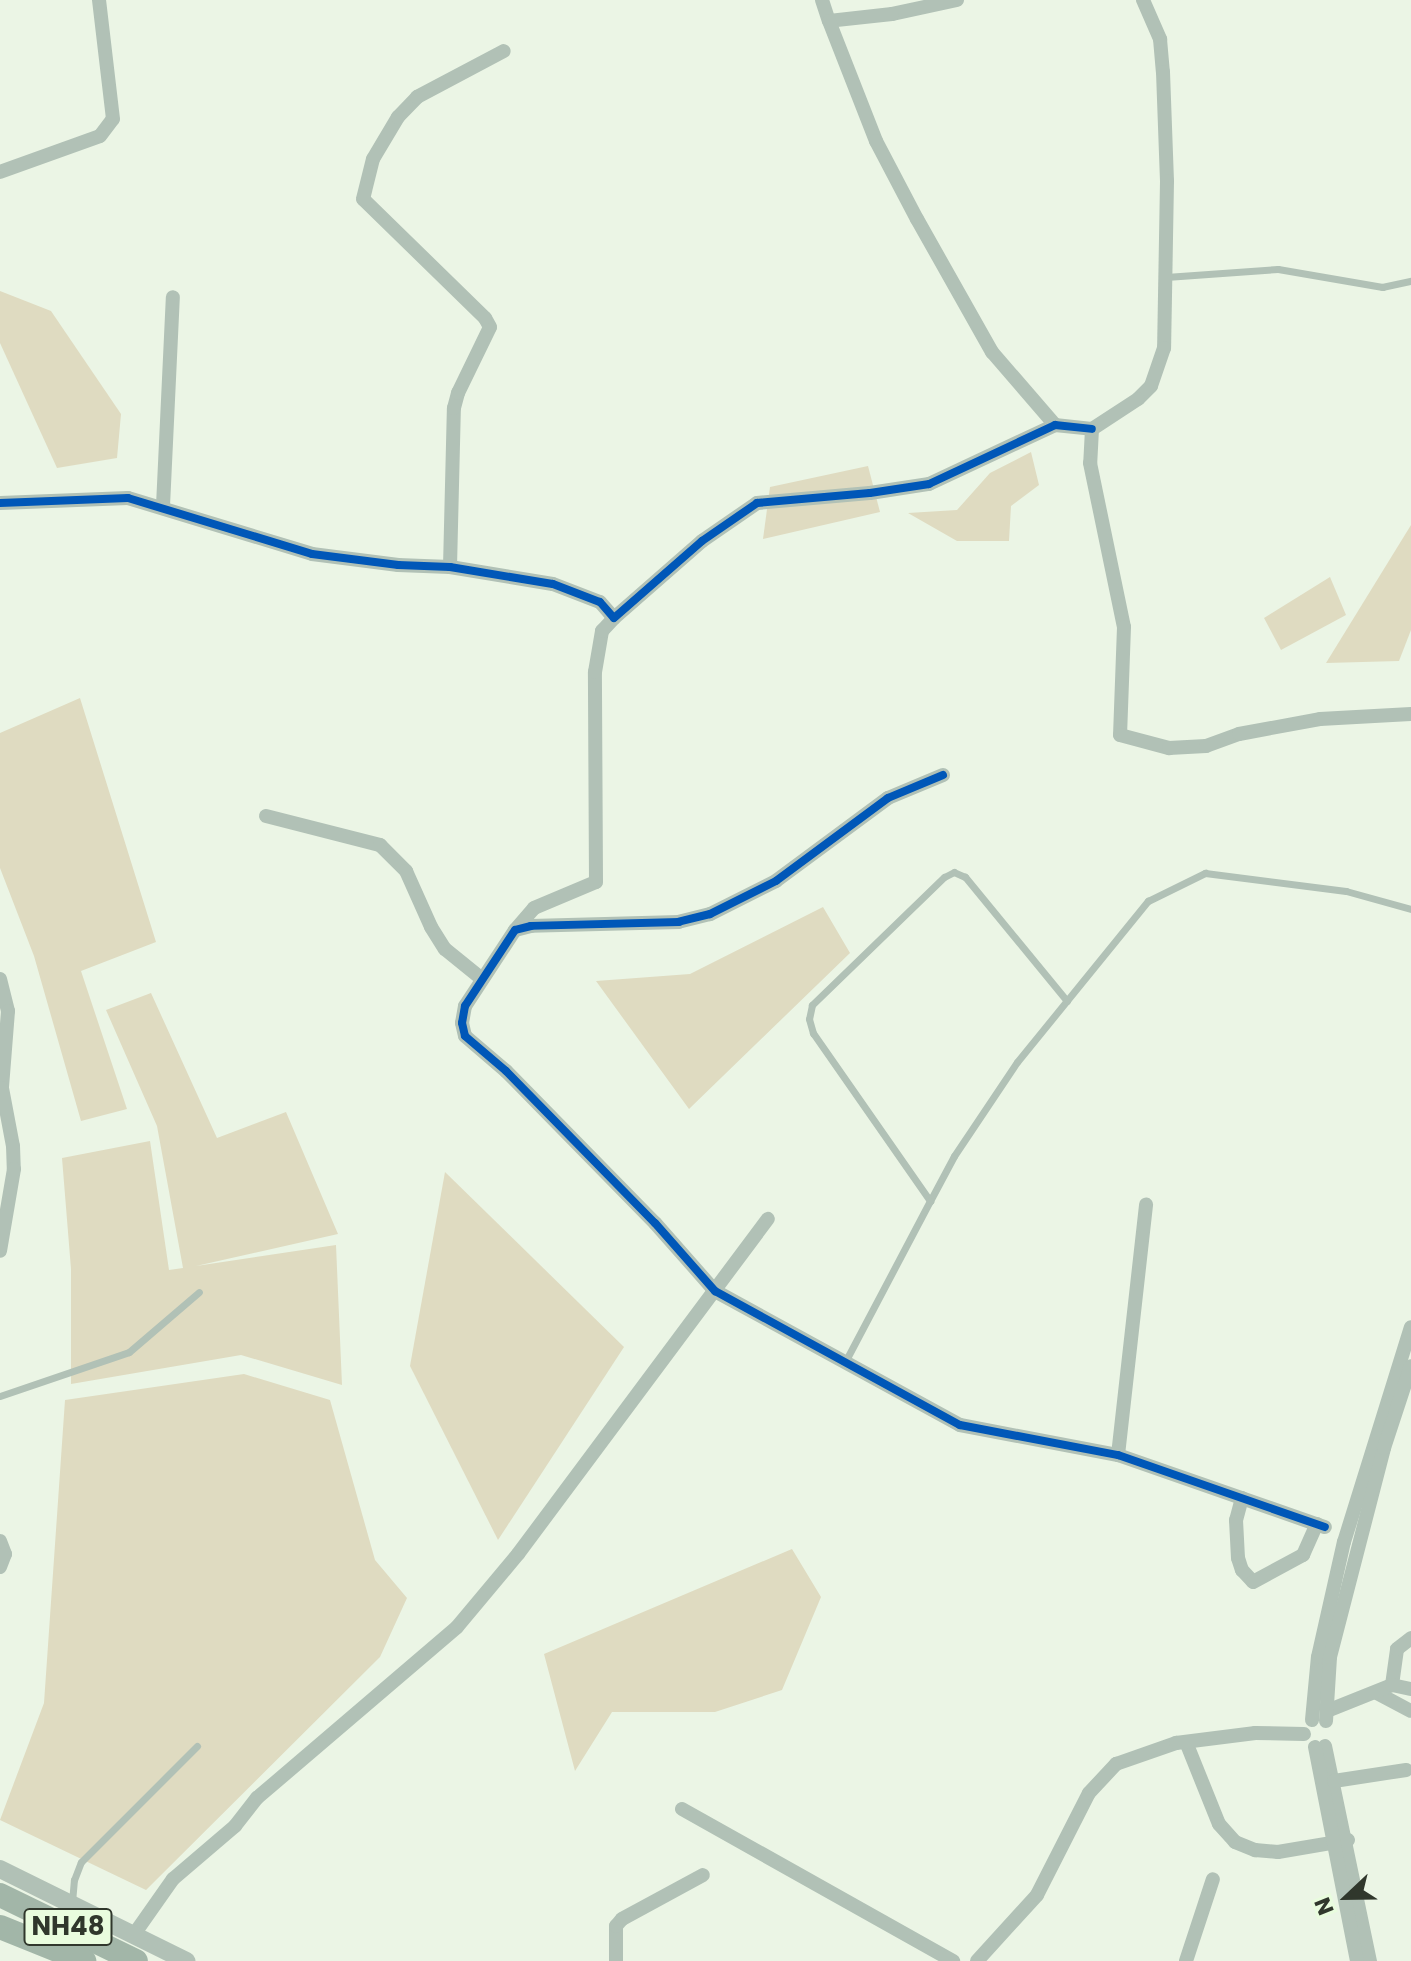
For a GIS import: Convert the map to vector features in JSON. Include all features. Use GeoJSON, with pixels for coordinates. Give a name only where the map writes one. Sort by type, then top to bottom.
{"type":"FeatureCollection","features":[{"type":"Feature","properties":{"kind":"highway","name":"NH48"},"geometry":{"type":"LineString","coordinates":[[0,1895],[136,1961]]}},
{"type":"Feature","properties":{"kind":"highway","name":"NH48"},"geometry":{"type":"LineString","coordinates":[[0,1927],[84,1961]]}},
{"type":"Feature","properties":{"kind":"street"},"geometry":{"type":"LineString","coordinates":[[0,172],[100,136],[113,119],[99,0]]}},
{"type":"Feature","properties":{"kind":"street"},"geometry":{"type":"LineString","coordinates":[[822,0],[876,141],[917,219],[992,352],[1055,425]]}},
{"type":"Feature","properties":{"kind":"street"},"geometry":{"type":"LineString","coordinates":[[829,21],[892,14],[957,0]]}},
{"type":"Feature","properties":{"kind":"street"},"geometry":{"type":"LineString","coordinates":[[1143,0],[1160,39],[1163,72],[1167,181],[1166,277],[1164,348],[1158,372],[1138,399],[1092,429],[1055,425],[929,484],[870,493],[757,503],[702,541],[614,618],[602,631],[595,672],[596,882],[534,908],[515,930],[465,1006],[462,1023],[465,1036],[506,1071],[655,1223],[715,1291],[960,1425],[1118,1455],[1321,1525],[1337,1523],[1356,1528]]}},
{"type":"Feature","properties":{"kind":"street"},"geometry":{"type":"LineString","coordinates":[[450,567],[454,408],[458,393],[490,327],[485,318],[363,199],[373,159],[398,117],[417,97],[504,51]]}},
{"type":"Feature","properties":{"kind":"street"},"geometry":{"type":"LineString","coordinates":[[163,506],[173,297]]}},
{"type":"Feature","properties":{"kind":"street"},"geometry":{"type":"LineString","coordinates":[[1092,429],[1090,463],[1124,627],[1120,735],[1169,748],[1194,747],[1320,719],[1411,714]]}},
{"type":"Feature","properties":{"kind":"street"},"geometry":{"type":"LineString","coordinates":[[0,503],[128,498],[163,506],[200,523],[312,554],[398,565],[450,567],[553,584],[600,602],[614,618]]}},
{"type":"Feature","properties":{"kind":"street"},"geometry":{"type":"LineString","coordinates":[[515,930],[531,926],[679,922],[710,914],[776,881],[888,798],[943,775]]}},
{"type":"Feature","properties":{"kind":"street"},"geometry":{"type":"LineString","coordinates":[[266,816],[380,845],[406,871],[431,927],[445,949],[482,979]]}},
{"type":"Feature","properties":{"kind":"street"},"geometry":{"type":"LineString","coordinates":[[0,979],[8,1011],[2,1088],[14,1169],[0,1251]]}},
{"type":"Feature","properties":{"kind":"street"},"geometry":{"type":"LineString","coordinates":[[1118,1455],[1146,1205]]}},
{"type":"Feature","properties":{"kind":"street"},"geometry":{"type":"LineString","coordinates":[[135,1933],[173,1879],[235,1826],[257,1798],[457,1627],[518,1554],[768,1219]]}},
{"type":"Feature","properties":{"kind":"street"},"geometry":{"type":"LineString","coordinates":[[1320,1746],[1332,1735],[1322,1717],[1351,1545],[1411,1327]]}},
{"type":"Feature","properties":{"kind":"street"},"geometry":{"type":"LineString","coordinates":[[1356,1528],[1411,1366]]}},
{"type":"Feature","properties":{"kind":"street"},"geometry":{"type":"LineString","coordinates":[[1242,1498],[1236,1520],[1238,1558],[1242,1570],[1253,1582],[1303,1555],[1321,1525]]}},
{"type":"Feature","properties":{"kind":"street"},"geometry":{"type":"LineString","coordinates":[[1321,1525],[1331,1537],[1351,1545]]}},
{"type":"Feature","properties":{"kind":"street"},"geometry":{"type":"LineString","coordinates":[[0,1541],[5,1554],[0,1567]]}},
{"type":"Feature","properties":{"kind":"street"},"geometry":{"type":"LineString","coordinates":[[1392,1685],[1397,1649],[1411,1638]]}},
{"type":"Feature","properties":{"kind":"street"},"geometry":{"type":"LineString","coordinates":[[1304,1734],[1322,1717],[1392,1685],[1411,1689]]}},
{"type":"Feature","properties":{"kind":"street"},"geometry":{"type":"LineString","coordinates":[[1377,1693],[1410,1707]]}},
{"type":"Feature","properties":{"kind":"street"},"geometry":{"type":"LineString","coordinates":[[977,1961],[1037,1895],[1089,1793],[1103,1776],[1137,1754],[1186,1742],[1255,1733],[1304,1734],[1320,1746],[1334,1781],[1357,1961]]}},
{"type":"Feature","properties":{"kind":"street"},"geometry":{"type":"LineString","coordinates":[[1186,1742],[1219,1824],[1235,1842],[1255,1850],[1278,1852],[1341,1841]]}},
{"type":"Feature","properties":{"kind":"street"},"geometry":{"type":"LineString","coordinates":[[1320,1746],[1370,1961]]}},
{"type":"Feature","properties":{"kind":"street"},"geometry":{"type":"LineString","coordinates":[[1334,1781],[1406,1770]]}},
{"type":"Feature","properties":{"kind":"street"},"geometry":{"type":"LineString","coordinates":[[682,1809],[953,1961]]}},
{"type":"Feature","properties":{"kind":"street"},"geometry":{"type":"LineString","coordinates":[[0,1869],[135,1933],[186,1961]]}},
{"type":"Feature","properties":{"kind":"street"},"geometry":{"type":"LineString","coordinates":[[616,1961],[616,1926],[622,1919],[703,1875]]}},
{"type":"Feature","properties":{"kind":"street"},"geometry":{"type":"LineString","coordinates":[[1186,1961],[1213,1879]]}},
{"type":"Feature","properties":{"kind":"lane"},"geometry":{"type":"LineString","coordinates":[[1166,277],[1278,269],[1382,287],[1411,281]]}},
{"type":"Feature","properties":{"kind":"lane"},"geometry":{"type":"LineString","coordinates":[[930,1201],[813,1033],[809,1019],[812,1005],[944,877],[954,872],[965,877],[1067,1001]]}},
{"type":"Feature","properties":{"kind":"lane"},"geometry":{"type":"LineString","coordinates":[[844,1363],[954,1156],[1017,1062],[1148,901],[1205,873],[1346,891],[1411,909]]}},
{"type":"Feature","properties":{"kind":"lane"},"geometry":{"type":"LineString","coordinates":[[0,1396],[129,1352],[199,1292]]}},
{"type":"Feature","properties":{"kind":"lane"},"geometry":{"type":"LineString","coordinates":[[72,1903],[74,1880],[81,1862],[197,1746]]}},
{"type":"Feature","properties":{"kind":"shaded area"},"geometry":{"type":"Polygon","coordinates":[[[0,291],[51,311],[121,414],[117,458],[57,468],[0,343],[0,291]]]}},
{"type":"Feature","properties":{"kind":"shaded area"},"geometry":{"type":"Polygon","coordinates":[[[1031,452],[1039,485],[1011,506],[1009,541],[957,541],[908,513],[957,510],[990,473],[1031,452]]]}},
{"type":"Feature","properties":{"kind":"shaded area"},"geometry":{"type":"Polygon","coordinates":[[[868,466],[880,512],[763,539],[770,487],[868,466]]]}},
{"type":"Feature","properties":{"kind":"shaded area"},"geometry":{"type":"Polygon","coordinates":[[[1411,525],[1411,630],[1399,661],[1326,663],[1411,525]]]}},
{"type":"Feature","properties":{"kind":"shaded area"},"geometry":{"type":"Polygon","coordinates":[[[1330,577],[1346,615],[1281,650],[1264,618],[1330,577]]]}},
{"type":"Feature","properties":{"kind":"shaded area"},"geometry":{"type":"Polygon","coordinates":[[[80,698],[156,942],[81,971],[127,1109],[81,1121],[34,956],[0,868],[0,733],[80,698]]]}},
{"type":"Feature","properties":{"kind":"shaded area"},"geometry":{"type":"Polygon","coordinates":[[[823,907],[850,953],[689,1109],[596,981],[690,974],[823,907]]]}},
{"type":"Feature","properties":{"kind":"shaded area"},"geometry":{"type":"Polygon","coordinates":[[[151,993],[217,1138],[286,1112],[338,1234],[196,1266],[336,1245],[342,1385],[241,1355],[71,1384],[71,1269],[62,1158],[150,1141],[169,1270],[183,1268],[157,1126],[106,1010],[151,993]]]}},
{"type":"Feature","properties":{"kind":"shaded area"},"geometry":{"type":"Polygon","coordinates":[[[445,1172],[624,1347],[498,1540],[410,1366],[445,1172]]]}},
{"type":"Feature","properties":{"kind":"shaded area"},"geometry":{"type":"Polygon","coordinates":[[[244,1374],[330,1400],[375,1560],[407,1598],[380,1657],[146,1890],[0,1820],[44,1703],[65,1400],[244,1374]]]}},
{"type":"Feature","properties":{"kind":"shaded area"},"geometry":{"type":"Polygon","coordinates":[[[792,1549],[821,1597],[782,1690],[715,1712],[612,1712],[575,1771],[544,1654],[792,1549]]]}},
{"type":"Feature","properties":{"kind":"cycle path"},"geometry":{"type":"LineString","coordinates":[[0,503],[128,498],[312,554],[398,565],[450,567],[553,584],[600,602],[614,618],[702,541],[757,503],[870,493],[929,484],[1055,425],[1092,429]]}},
{"type":"Feature","properties":{"kind":"cycle path"},"geometry":{"type":"LineString","coordinates":[[943,775],[888,798],[776,881],[710,914],[679,922],[531,926],[515,930],[465,1006],[462,1023],[465,1036],[506,1071],[655,1223],[715,1291],[960,1425],[1118,1455],[1325,1527]]}}]}
